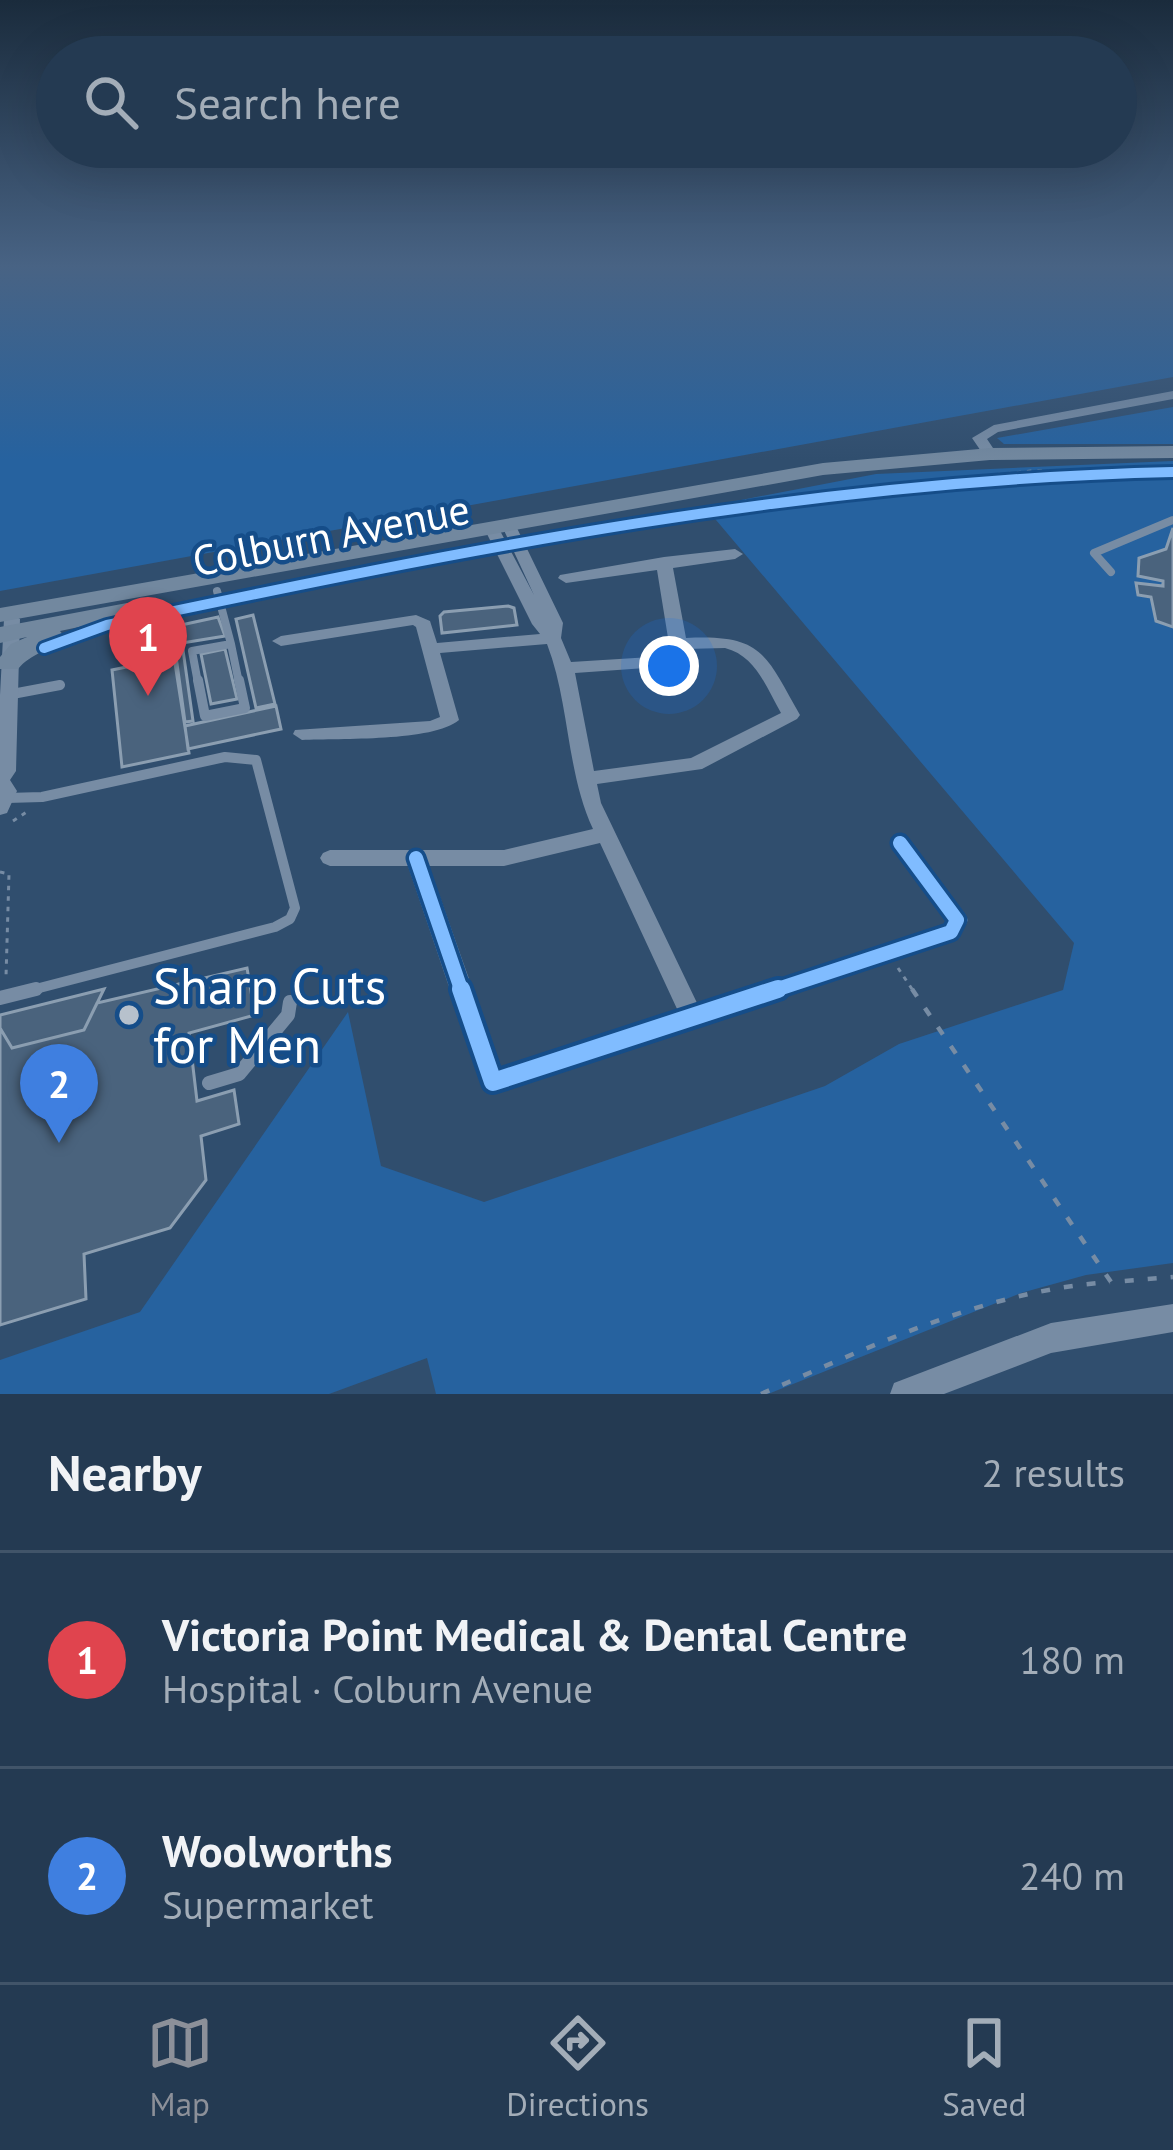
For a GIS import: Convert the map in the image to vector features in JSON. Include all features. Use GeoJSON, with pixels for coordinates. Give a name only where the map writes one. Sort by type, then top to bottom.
{"type":"FeatureCollection","features":[{"type":"Feature","properties":{"kind":"main road","name":"Colburn Avenue"},"geometry":{"type":"LineString","coordinates":[[6,624],[86,618],[219,596],[573,521],[589,513],[823,470],[989,454],[1173,452]]}},
{"type":"Feature","properties":{"kind":"main road","name":"Colburn Avenue"},"geometry":{"type":"LineString","coordinates":[[6,624],[504,535]]}},
{"type":"Feature","properties":{"kind":"main road"},"geometry":{"type":"LineString","coordinates":[[9,663],[20,650],[86,618]]}},
{"type":"Feature","properties":{"kind":"street"},"geometry":{"type":"LineString","coordinates":[[989,454],[979,438],[994,429],[1173,395]]}},
{"type":"Feature","properties":{"kind":"street"},"geometry":{"type":"LineString","coordinates":[[504,535],[565,668],[585,779],[606,834],[692,1016]]}},
{"type":"Feature","properties":{"kind":"street"},"geometry":{"type":"LineString","coordinates":[[566,578],[735,554]]}},
{"type":"Feature","properties":{"kind":"street"},"geometry":{"type":"LineString","coordinates":[[565,668],[674,661],[677,644],[664,562]]}},
{"type":"Feature","properties":{"kind":"street"},"geometry":{"type":"LineString","coordinates":[[281,641],[416,620],[424,625],[450,719],[432,727],[302,734]]}},
{"type":"Feature","properties":{"kind":"street"},"geometry":{"type":"LineString","coordinates":[[2,792],[9,663],[6,624]]}},
{"type":"Feature","properties":{"kind":"street"},"geometry":{"type":"LineString","coordinates":[[431,649],[553,638]]}},
{"type":"Feature","properties":{"kind":"street"},"geometry":{"type":"LineString","coordinates":[[585,779],[695,764],[791,715],[752,648],[732,640],[677,644]]}},
{"type":"Feature","properties":{"kind":"street"},"geometry":{"type":"LineString","coordinates":[[330,858],[504,858],[606,834]]}},
{"type":"Feature","properties":{"kind":"street"},"geometry":{"type":"LineString","coordinates":[[416,858],[493,1082],[951,932],[957,920],[900,843]]}},
{"type":"Feature","properties":{"kind":"street"},"geometry":{"type":"LineString","coordinates":[[905,1394],[1051,1338],[1173,1318]]}},
{"type":"Feature","properties":{"kind":"lane"},"geometry":{"type":"LineString","coordinates":[[1111,572],[1094,553],[1173,520]]}},
{"type":"Feature","properties":{"kind":"lane"},"geometry":{"type":"LineString","coordinates":[[219,596],[231,644],[245,707],[205,716],[192,651],[231,644]]}},
{"type":"Feature","properties":{"kind":"lane"},"geometry":{"type":"LineString","coordinates":[[7,694],[60,685]]}},
{"type":"Feature","properties":{"kind":"lane"},"geometry":{"type":"LineString","coordinates":[[2,792],[42,797],[225,757],[256,760],[295,908],[290,919],[275,927],[3,997]]}},
{"type":"Feature","properties":{"kind":"lane"},"geometry":{"type":"LineString","coordinates":[[209,1083],[239,1074],[288,1015],[290,1002]]}},
{"type":"Feature","properties":{"kind":"path"},"geometry":{"type":"LineString","coordinates":[[729,502],[1032,471],[1173,472]]}},
{"type":"Feature","properties":{"kind":"path"},"geometry":{"type":"LineString","coordinates":[[130,621],[219,596],[504,535],[625,522]]}},
{"type":"Feature","properties":{"kind":"path"},"geometry":{"type":"LineString","coordinates":[[0,872],[9,874],[3,997]]}},
{"type":"Feature","properties":{"kind":"path"},"geometry":{"type":"LineString","coordinates":[[888,954],[1111,1282]]}},
{"type":"Feature","properties":{"kind":"path"},"geometry":{"type":"LineString","coordinates":[[761,1394],[991,1298],[1058,1283],[1173,1277]]}},
{"type":"Feature","properties":{"kind":"shaded area"},"geometry":{"type":"Polygon","coordinates":[[[0,330],[1173,330],[1173,377],[0,591],[0,330]]]}},
{"type":"Feature","properties":{"kind":"shaded area"},"geometry":{"type":"Polygon","coordinates":[[[1173,407],[1173,444],[1004,444],[997,438],[1173,407]]]}},
{"type":"Feature","properties":{"kind":"shaded area"},"geometry":{"type":"Polygon","coordinates":[[[1173,461],[1173,1263],[1086,1275],[1021,1293],[768,1394],[436,1394],[427,1358],[329,1394],[0,1394],[0,1360],[140,1312],[348,1012],[381,1166],[484,1202],[825,1086],[899,1044],[1063,990],[1074,943],[705,507],[876,474],[1173,461]]]}},
{"type":"Feature","properties":{"kind":"building"},"geometry":{"type":"Polygon","coordinates":[[[1173,528],[1173,627],[1156,621],[1151,597],[1138,595],[1136,583],[1163,586],[1163,581],[1138,576],[1139,558],[1166,549],[1173,528]]]}},
{"type":"Feature","properties":{"kind":"building"},"geometry":{"type":"Polygon","coordinates":[[[514,608],[517,625],[442,633],[440,616],[444,612],[514,608]]]}},
{"type":"Feature","properties":{"kind":"building"},"geometry":{"type":"Polygon","coordinates":[[[253,615],[275,704],[256,708],[236,619],[253,615]]]}},
{"type":"Feature","properties":{"kind":"building"},"geometry":{"type":"Polygon","coordinates":[[[218,617],[225,636],[182,643],[193,721],[185,722],[172,627],[218,617]]]}},
{"type":"Feature","properties":{"kind":"building"},"geometry":{"type":"Polygon","coordinates":[[[225,649],[237,699],[211,704],[201,654],[225,649]]]}},
{"type":"Feature","properties":{"kind":"building"},"geometry":{"type":"Polygon","coordinates":[[[174,657],[189,753],[122,767],[112,670],[174,657]]]}},
{"type":"Feature","properties":{"kind":"building"},"geometry":{"type":"Polygon","coordinates":[[[276,706],[281,729],[188,749],[185,726],[276,706]]]}},
{"type":"Feature","properties":{"kind":"building"},"geometry":{"type":"Polygon","coordinates":[[[247,968],[255,1015],[189,1033],[197,1101],[234,1090],[239,1124],[201,1136],[206,1180],[170,1228],[84,1254],[86,1299],[0,1325],[0,1028],[12,1048],[84,1030],[97,1003],[247,968]]]}},
{"type":"Feature","properties":{"kind":"building"},"geometry":{"type":"Polygon","coordinates":[[[104,989],[84,1030],[12,1048],[0,1028],[0,1015],[104,989]]]}},
{"type":"Feature","properties":{"kind":"cycle path"},"geometry":{"type":"LineString","coordinates":[[44,648],[107,625],[636,520],[902,485],[1173,472]]}},
{"type":"Feature","properties":{"kind":"cycle path"},"geometry":{"type":"LineString","coordinates":[[416,858],[493,1082],[951,932],[957,920],[900,843]]}},
{"type":"Feature","properties":{"kind":"place","name":"Victoria Point Medical & Dental Centre"},"geometry":{"type":"Point","coordinates":[148,696]}},
{"type":"Feature","properties":{"kind":"place","name":"Sharp Cuts for Men"},"geometry":{"type":"Point","coordinates":[129,1015]}},
{"type":"Feature","properties":{"kind":"place","name":"Woolworths"},"geometry":{"type":"Point","coordinates":[59,1143]}}]}
